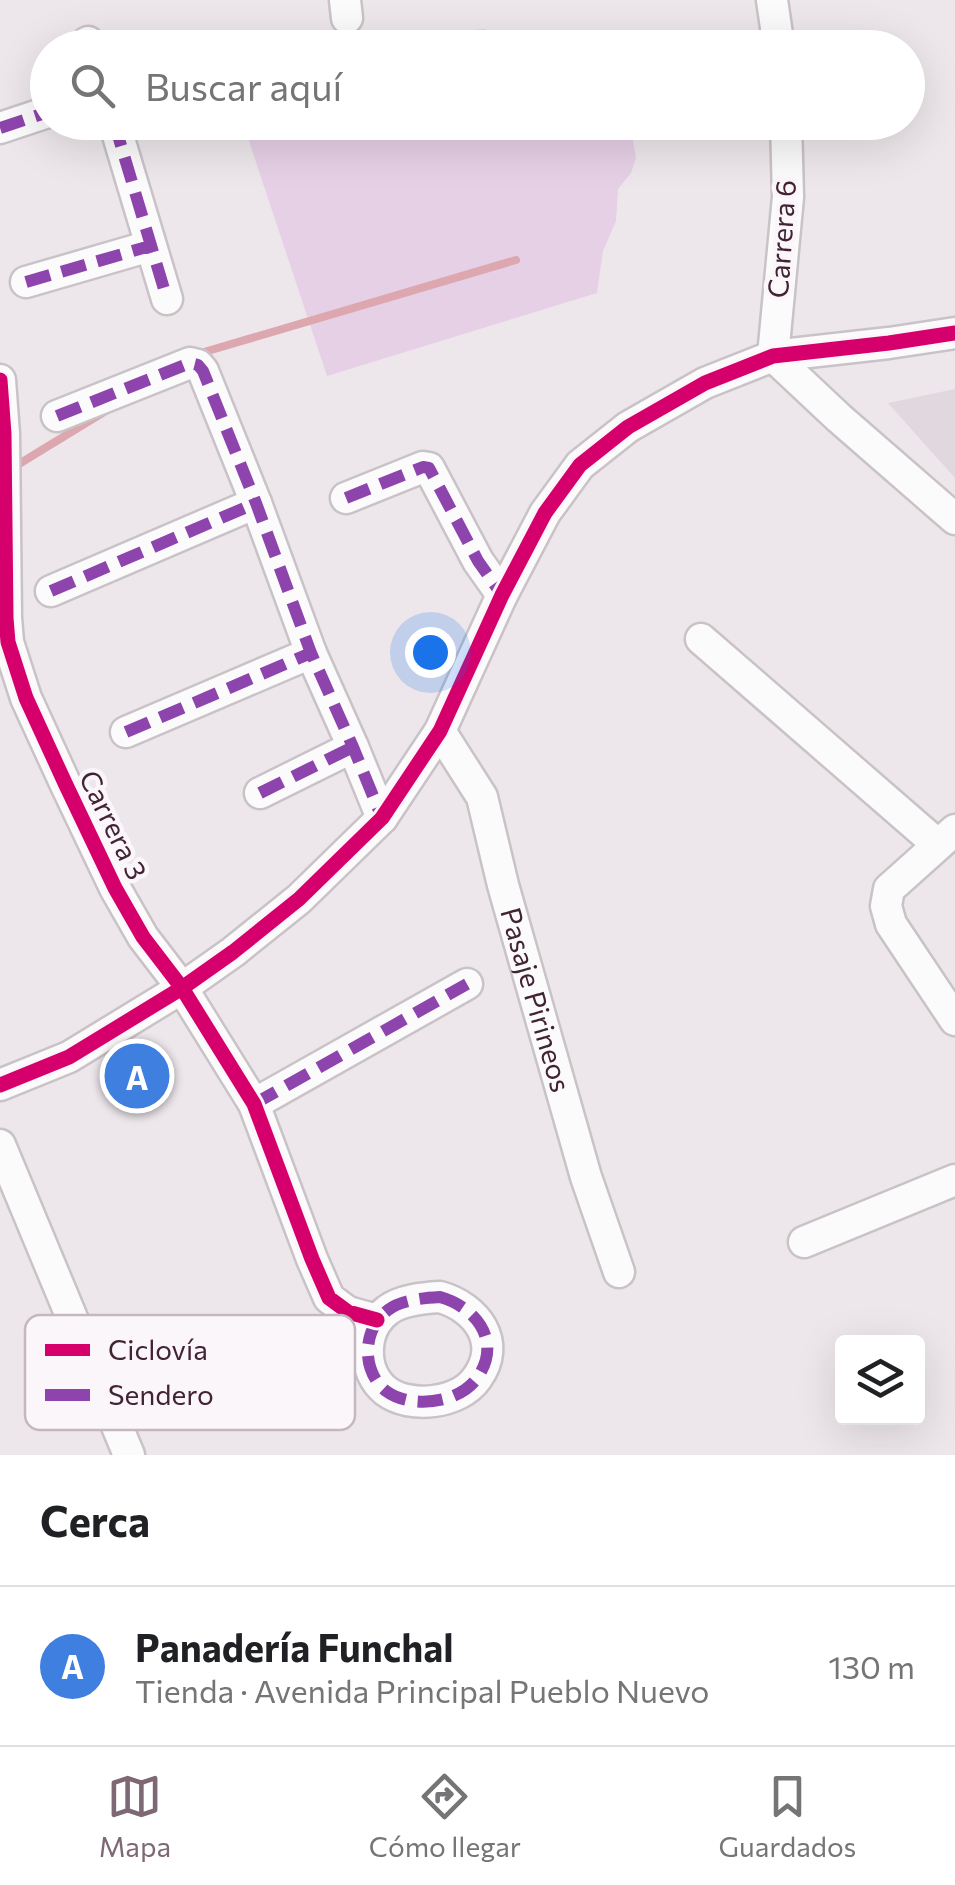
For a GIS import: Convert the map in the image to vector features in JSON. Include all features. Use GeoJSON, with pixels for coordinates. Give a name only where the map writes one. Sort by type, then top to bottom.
{"type":"FeatureCollection","features":[{"type":"Feature","properties":{"kind":"street"},"geometry":{"type":"LineString","coordinates":[[772,0],[776,30]]}},
{"type":"Feature","properties":{"kind":"street"},"geometry":{"type":"LineString","coordinates":[[0,128],[30,118]]}},
{"type":"Feature","properties":{"kind":"street"},"geometry":{"type":"LineString","coordinates":[[119,140],[167,299]]}},
{"type":"Feature","properties":{"kind":"street","name":"Carrera 6"},"geometry":{"type":"LineString","coordinates":[[773,356],[788,196],[786,140]]}},
{"type":"Feature","properties":{"kind":"street"},"geometry":{"type":"LineString","coordinates":[[26,282],[150,246]]}},
{"type":"Feature","properties":{"kind":"street"},"geometry":{"type":"LineString","coordinates":[[0,1085],[69,1057],[182,988],[298,898],[382,818],[440,731],[545,512],[580,466],[628,427],[705,383],[773,356],[955,333]]}},
{"type":"Feature","properties":{"kind":"street"},"geometry":{"type":"LineString","coordinates":[[773,356],[955,519]]}},
{"type":"Feature","properties":{"kind":"street"},"geometry":{"type":"LineString","coordinates":[[56,416],[190,363],[198,365],[256,503],[311,654],[382,818]]}},
{"type":"Feature","properties":{"kind":"street","name":"Carrera 3"},"geometry":{"type":"LineString","coordinates":[[0,380],[4,575],[8,642],[17,673],[115,888],[254,1104],[329,1298],[348,1312],[377,1320]]}},
{"type":"Feature","properties":{"kind":"street"},"geometry":{"type":"LineString","coordinates":[[346,498],[422,467],[429,468],[478,562],[502,595]]}},
{"type":"Feature","properties":{"kind":"street"},"geometry":{"type":"LineString","coordinates":[[51,591],[256,503]]}},
{"type":"Feature","properties":{"kind":"street"},"geometry":{"type":"LineString","coordinates":[[700,639],[946,837],[889,889],[886,906],[890,924],[955,1020]]}},
{"type":"Feature","properties":{"kind":"street"},"geometry":{"type":"LineString","coordinates":[[126,732],[311,654]]}},
{"type":"Feature","properties":{"kind":"street","name":"Pasaje Pirineos"},"geometry":{"type":"LineString","coordinates":[[440,731],[482,796],[503,885],[576,1140],[619,1272]]}},
{"type":"Feature","properties":{"kind":"street"},"geometry":{"type":"LineString","coordinates":[[260,794],[353,747]]}},
{"type":"Feature","properties":{"kind":"street"},"geometry":{"type":"LineString","coordinates":[[254,1104],[467,984]]}},
{"type":"Feature","properties":{"kind":"street"},"geometry":{"type":"LineString","coordinates":[[0,1145],[71,1315]]}},
{"type":"Feature","properties":{"kind":"street"},"geometry":{"type":"LineString","coordinates":[[804,1242],[955,1180]]}},
{"type":"Feature","properties":{"kind":"street"},"geometry":{"type":"LineString","coordinates":[[120,1430],[130,1455]]}},
{"type":"Feature","properties":{"kind":"shaded area"},"geometry":{"type":"Polygon","coordinates":[[[249,140],[633,140],[636,158],[631,173],[618,189],[616,221],[603,251],[597,293],[327,376],[249,140]]]}},
{"type":"Feature","properties":{"kind":"shaded area"},"geometry":{"type":"Polygon","coordinates":[[[955,389],[955,478],[888,403],[955,389]]]}},
{"type":"Feature","properties":{"kind":"waterway"},"geometry":{"type":"LineString","coordinates":[[194,355],[516,260]]}},
{"type":"Feature","properties":{"kind":"waterway"},"geometry":{"type":"LineString","coordinates":[[14,467],[104,412]]}},
{"type":"Feature","properties":{"kind":"marked path"},"geometry":{"type":"LineString","coordinates":[[0,128],[30,118]]}},
{"type":"Feature","properties":{"kind":"marked path"},"geometry":{"type":"LineString","coordinates":[[119,140],[167,299]]}},
{"type":"Feature","properties":{"kind":"marked path"},"geometry":{"type":"LineString","coordinates":[[26,282],[150,246]]}},
{"type":"Feature","properties":{"kind":"marked path"},"geometry":{"type":"LineString","coordinates":[[57,416],[190,363],[203,371],[311,653],[382,818]]}},
{"type":"Feature","properties":{"kind":"marked path"},"geometry":{"type":"LineString","coordinates":[[346,498],[429,468],[478,561],[502,595]]}},
{"type":"Feature","properties":{"kind":"marked path"},"geometry":{"type":"LineString","coordinates":[[51,591],[256,503]]}},
{"type":"Feature","properties":{"kind":"marked path"},"geometry":{"type":"LineString","coordinates":[[126,732],[311,653]]}},
{"type":"Feature","properties":{"kind":"marked path"},"geometry":{"type":"LineString","coordinates":[[260,793],[353,747]]}},
{"type":"Feature","properties":{"kind":"marked path"},"geometry":{"type":"LineString","coordinates":[[254,1104],[467,984]]}},
{"type":"Feature","properties":{"kind":"marked path"},"geometry":{"type":"LineString","coordinates":[[440,1297],[465,1309],[482,1328],[487,1352],[484,1365],[477,1378],[459,1394],[421,1402],[396,1397],[372,1373],[368,1350],[373,1328],[393,1307],[440,1297]]}},
{"type":"Feature","properties":{"kind":"cycle path"},"geometry":{"type":"LineString","coordinates":[[0,1085],[69,1057],[182,988],[299,899],[382,818],[440,731],[502,595],[545,513],[580,465],[628,427],[705,383],[773,356],[955,333]]}},
{"type":"Feature","properties":{"kind":"cycle path"},"geometry":{"type":"LineString","coordinates":[[0,380],[6,618],[8,642],[26,698],[115,888],[254,1104],[329,1298],[348,1312],[377,1320]]}},
{"type":"Feature","properties":{"kind":"place","name":"Panadería Funchal"},"geometry":{"type":"Point","coordinates":[137,1076]}}]}
